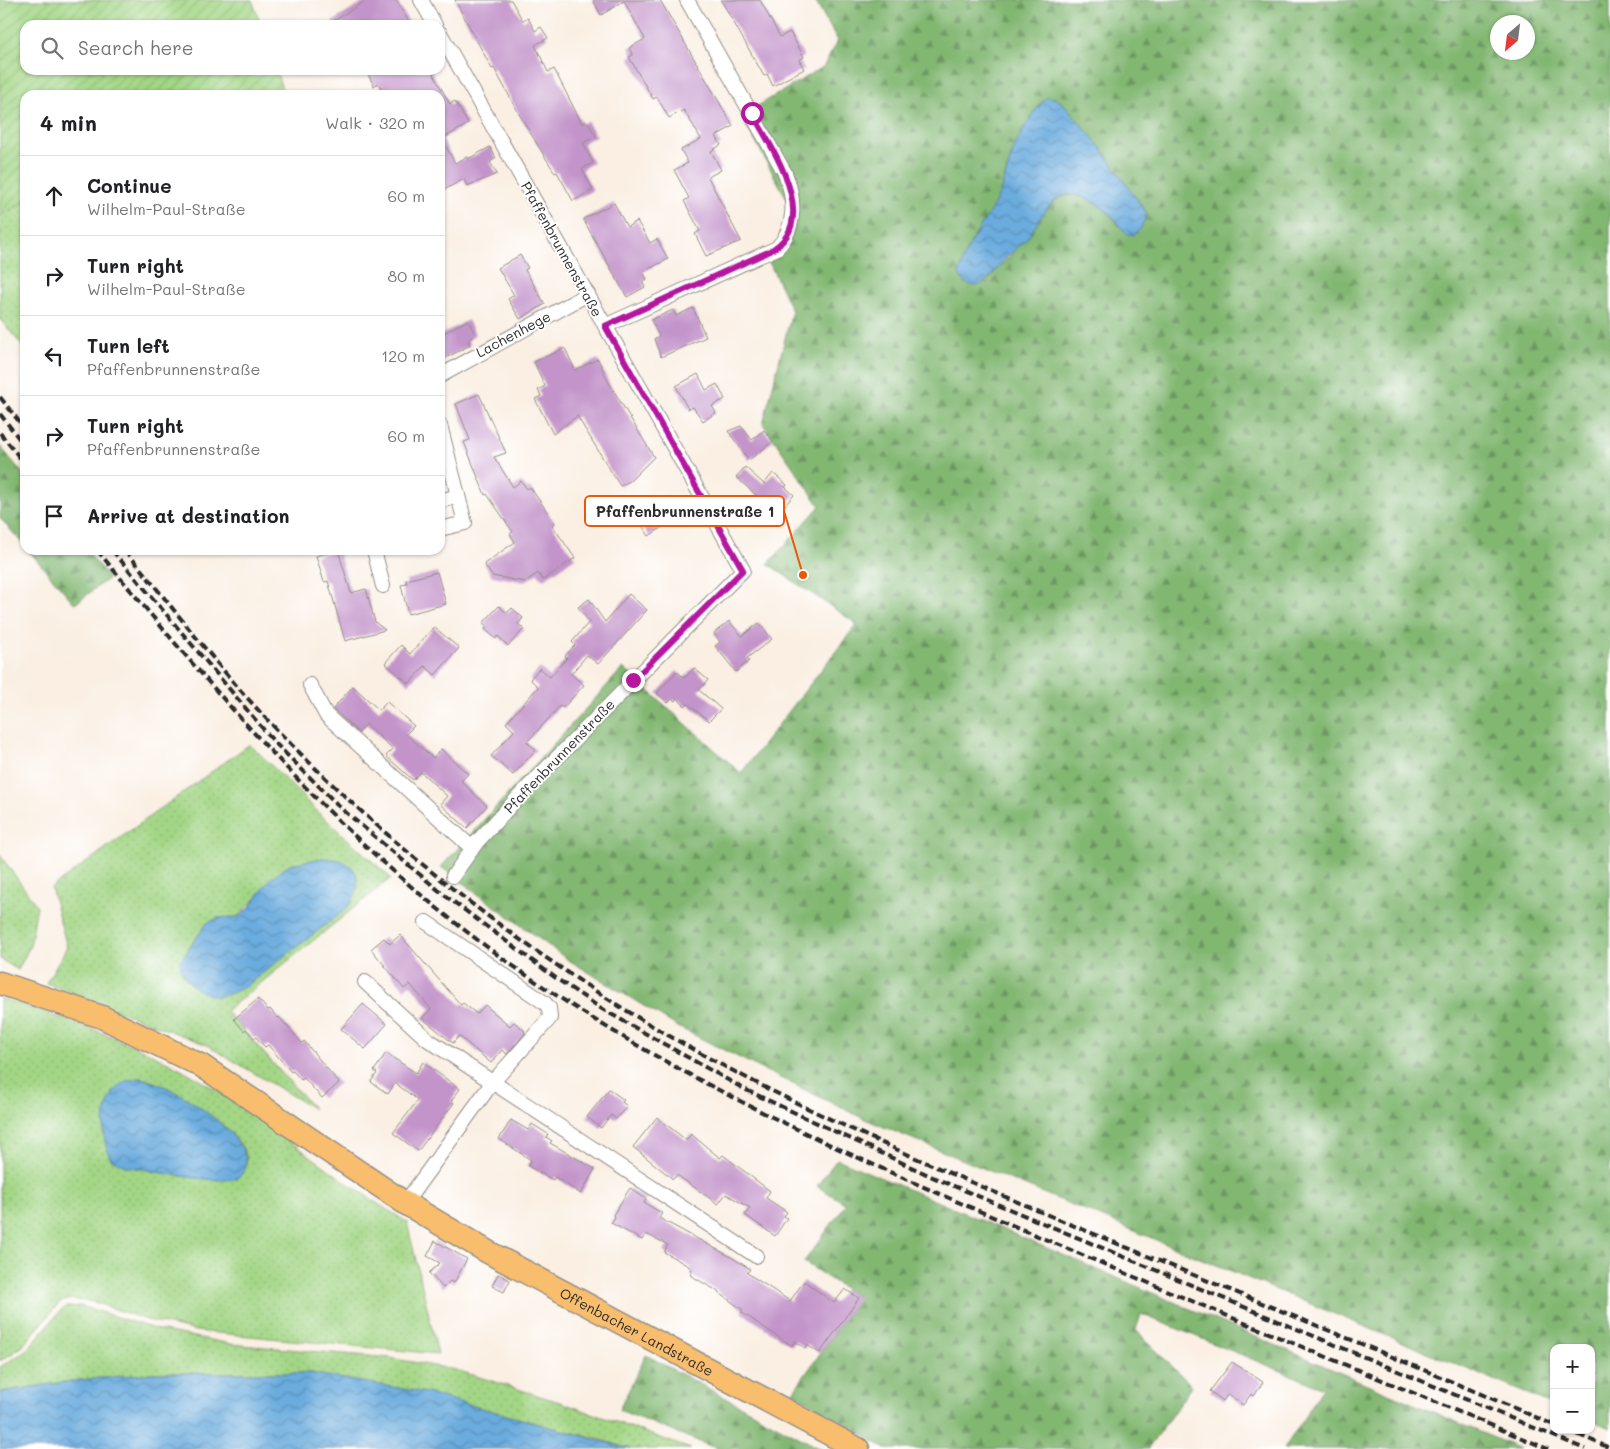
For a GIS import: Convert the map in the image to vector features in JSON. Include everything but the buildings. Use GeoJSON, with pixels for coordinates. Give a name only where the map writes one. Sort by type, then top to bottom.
{"type":"FeatureCollection","features":[{"type":"Feature","properties":{"kind":"main road","name":"Offenbacher Landstraße"},"geometry":{"type":"LineString","coordinates":[[0,984],[102,1017],[202,1066],[411,1207],[506,1261],[858,1449]]}},
{"type":"Feature","properties":{"kind":"street"},"geometry":{"type":"LineString","coordinates":[[421,0],[432,20]]}},
{"type":"Feature","properties":{"kind":"street"},"geometry":{"type":"LineString","coordinates":[[605,326],[777,248],[785,238],[791,221],[793,200],[785,173],[687,0]]}},
{"type":"Feature","properties":{"kind":"street","name":"Pfaffenbrunnenstraße"},"geometry":{"type":"LineString","coordinates":[[445,42],[743,570],[537,778],[472,848],[453,876]]}},
{"type":"Feature","properties":{"kind":"street","name":"Lachenhege"},"geometry":{"type":"LineString","coordinates":[[445,373],[588,294]]}},
{"type":"Feature","properties":{"kind":"street"},"geometry":{"type":"LineString","coordinates":[[445,445],[465,523],[445,528]]}},
{"type":"Feature","properties":{"kind":"street"},"geometry":{"type":"LineString","coordinates":[[445,500],[458,496]]}},
{"type":"Feature","properties":{"kind":"street"},"geometry":{"type":"LineString","coordinates":[[375,555],[383,586]]}},
{"type":"Feature","properties":{"kind":"street"},"geometry":{"type":"LineString","coordinates":[[310,685],[326,715],[472,848]]}},
{"type":"Feature","properties":{"kind":"street"},"geometry":{"type":"LineString","coordinates":[[411,1207],[492,1083],[550,1018],[549,1008],[545,1003],[426,922]]}},
{"type":"Feature","properties":{"kind":"street"},"geometry":{"type":"LineString","coordinates":[[365,982],[427,1039],[756,1256]]}},
{"type":"Feature","properties":{"kind":"green space"},"geometry":{"type":"Polygon","coordinates":[[[0,0],[252,0],[259,20],[20,20],[20,75],[278,75],[282,90],[20,90],[20,204],[0,216],[0,0]]]}},
{"type":"Feature","properties":{"kind":"green space"},"geometry":{"type":"Polygon","coordinates":[[[815,0],[1610,0],[1610,1428],[1595,1422],[1595,1344],[1550,1344],[1550,1403],[867,1120],[678,1027],[567,959],[441,867],[623,668],[741,773],[857,624],[768,564],[820,506],[763,424],[792,311],[769,262],[785,248],[791,237],[797,217],[741,116],[823,67],[838,41],[815,0]],[[1040,103],[1014,147],[1000,194],[984,224],[966,251],[986,283],[1029,236],[1048,207],[1061,197],[1070,195],[1089,200],[1106,211],[1119,226],[1147,213],[1081,124],[1040,103]]]}},
{"type":"Feature","properties":{"kind":"green space"},"geometry":{"type":"Polygon","coordinates":[[[20,204],[20,343],[0,319],[0,216],[20,204]]]}},
{"type":"Feature","properties":{"kind":"green space"},"geometry":{"type":"Polygon","coordinates":[[[0,446],[20,470],[20,540],[0,518],[0,446]]]}},
{"type":"Feature","properties":{"kind":"green space"},"geometry":{"type":"Polygon","coordinates":[[[32,555],[90,555],[109,578],[75,604],[32,555]]]}},
{"type":"Feature","properties":{"kind":"green space"},"geometry":{"type":"Polygon","coordinates":[[[250,744],[322,816],[391,878],[226,1011],[314,1109],[207,1045],[46,983],[67,947],[51,888],[250,744]],[[323,858],[291,864],[237,917],[218,918],[180,961],[323,858]]]}},
{"type":"Feature","properties":{"kind":"green space"},"geometry":{"type":"Polygon","coordinates":[[[0,855],[37,906],[30,946],[18,970],[0,959],[0,855]]]}},
{"type":"Feature","properties":{"kind":"green space"},"geometry":{"type":"Polygon","coordinates":[[[0,998],[125,1042],[197,1078],[407,1222],[438,1354],[196,1331],[147,1320],[94,1302],[71,1299],[60,1302],[22,1347],[0,1361],[0,998]],[[141,1078],[119,1086],[104,1117],[238,1177],[246,1165],[246,1156],[240,1144],[230,1132],[217,1120],[185,1098],[154,1082],[141,1078]]]}},
{"type":"Feature","properties":{"kind":"green space"},"geometry":{"type":"Polygon","coordinates":[[[837,1159],[1520,1449],[1284,1449],[1323,1388],[1141,1314],[1136,1330],[1192,1386],[1148,1449],[886,1449],[793,1392],[859,1298],[804,1262],[846,1204],[817,1186],[837,1159]]]}},
{"type":"Feature","properties":{"kind":"green space"},"geometry":{"type":"Polygon","coordinates":[[[81,1306],[158,1330],[231,1344],[390,1358],[456,1370],[563,1403],[691,1449],[630,1449],[596,1438],[310,1373],[153,1373],[71,1381],[0,1392],[0,1367],[26,1351],[61,1310],[67,1307],[81,1306]]]}},
{"type":"Feature","properties":{"kind":"green space"},"geometry":{"type":"Polygon","coordinates":[[[646,1355],[821,1449],[718,1449],[619,1410],[646,1355]]]}},
{"type":"Feature","properties":{"kind":"water"},"geometry":{"type":"Polygon","coordinates":[[[1047,97],[1055,98],[1064,104],[1101,148],[1147,213],[1141,228],[1134,235],[1125,232],[1110,214],[1096,203],[1080,196],[1065,195],[1053,202],[1027,238],[985,282],[973,286],[966,283],[959,275],[965,254],[998,197],[1016,143],[1033,114],[1047,97]]]}},
{"type":"Feature","properties":{"kind":"water"},"geometry":{"type":"Polygon","coordinates":[[[323,858],[344,862],[352,867],[356,873],[358,885],[356,892],[350,905],[345,910],[246,986],[238,990],[227,995],[215,996],[196,989],[191,984],[183,973],[180,961],[207,923],[218,918],[238,917],[249,908],[270,879],[290,864],[323,858]]]}},
{"type":"Feature","properties":{"kind":"water"},"geometry":{"type":"Polygon","coordinates":[[[141,1078],[173,1090],[183,1096],[229,1132],[239,1144],[245,1156],[246,1167],[238,1177],[230,1180],[202,1179],[125,1166],[111,1159],[107,1151],[104,1131],[104,1121],[109,1102],[113,1093],[121,1084],[129,1080],[141,1078]]]}},
{"type":"Feature","properties":{"kind":"water"},"geometry":{"type":"Polygon","coordinates":[[[153,1373],[310,1373],[427,1393],[630,1449],[0,1449],[0,1392],[71,1381],[153,1373]]]}},
{"type":"Feature","properties":{"kind":"railway"},"geometry":{"type":"LineString","coordinates":[[0,397],[20,423]]}},
{"type":"Feature","properties":{"kind":"railway"},"geometry":{"type":"LineString","coordinates":[[0,414],[20,440]]}},
{"type":"Feature","properties":{"kind":"railway"},"geometry":{"type":"LineString","coordinates":[[0,433],[20,458]]}},
{"type":"Feature","properties":{"kind":"railway"},"geometry":{"type":"LineString","coordinates":[[101,555],[215,690],[341,822],[385,864],[432,904],[501,957],[572,1006],[645,1050],[720,1091],[874,1165],[1097,1261],[1548,1449]]}},
{"type":"Feature","properties":{"kind":"railway"},"geometry":{"type":"LineString","coordinates":[[116,555],[275,743],[343,810],[443,894],[557,979],[602,1009],[744,1089],[937,1179],[1585,1449]]}},
{"type":"Feature","properties":{"kind":"railway"},"geometry":{"type":"LineString","coordinates":[[129,555],[239,689],[280,733],[346,797],[414,858],[486,915],[618,1006],[737,1073],[860,1133],[1048,1215],[1550,1423]]}},
{"type":"Feature","properties":{"kind":"railway"},"geometry":{"type":"LineString","coordinates":[[1577,1434],[1610,1448]]}},
{"type":"Feature","properties":{"kind":"place","name":"Pfaffenbrunnenstraße 1"},"geometry":{"type":"Point","coordinates":[803,575]}},
{"type":"Feature","properties":{"kind":"route"},"geometry":{"type":"LineString","coordinates":[[633,680],[743,570],[605,326],[777,248],[782,243],[791,221],[793,200],[785,173],[752,113]]}}]}
